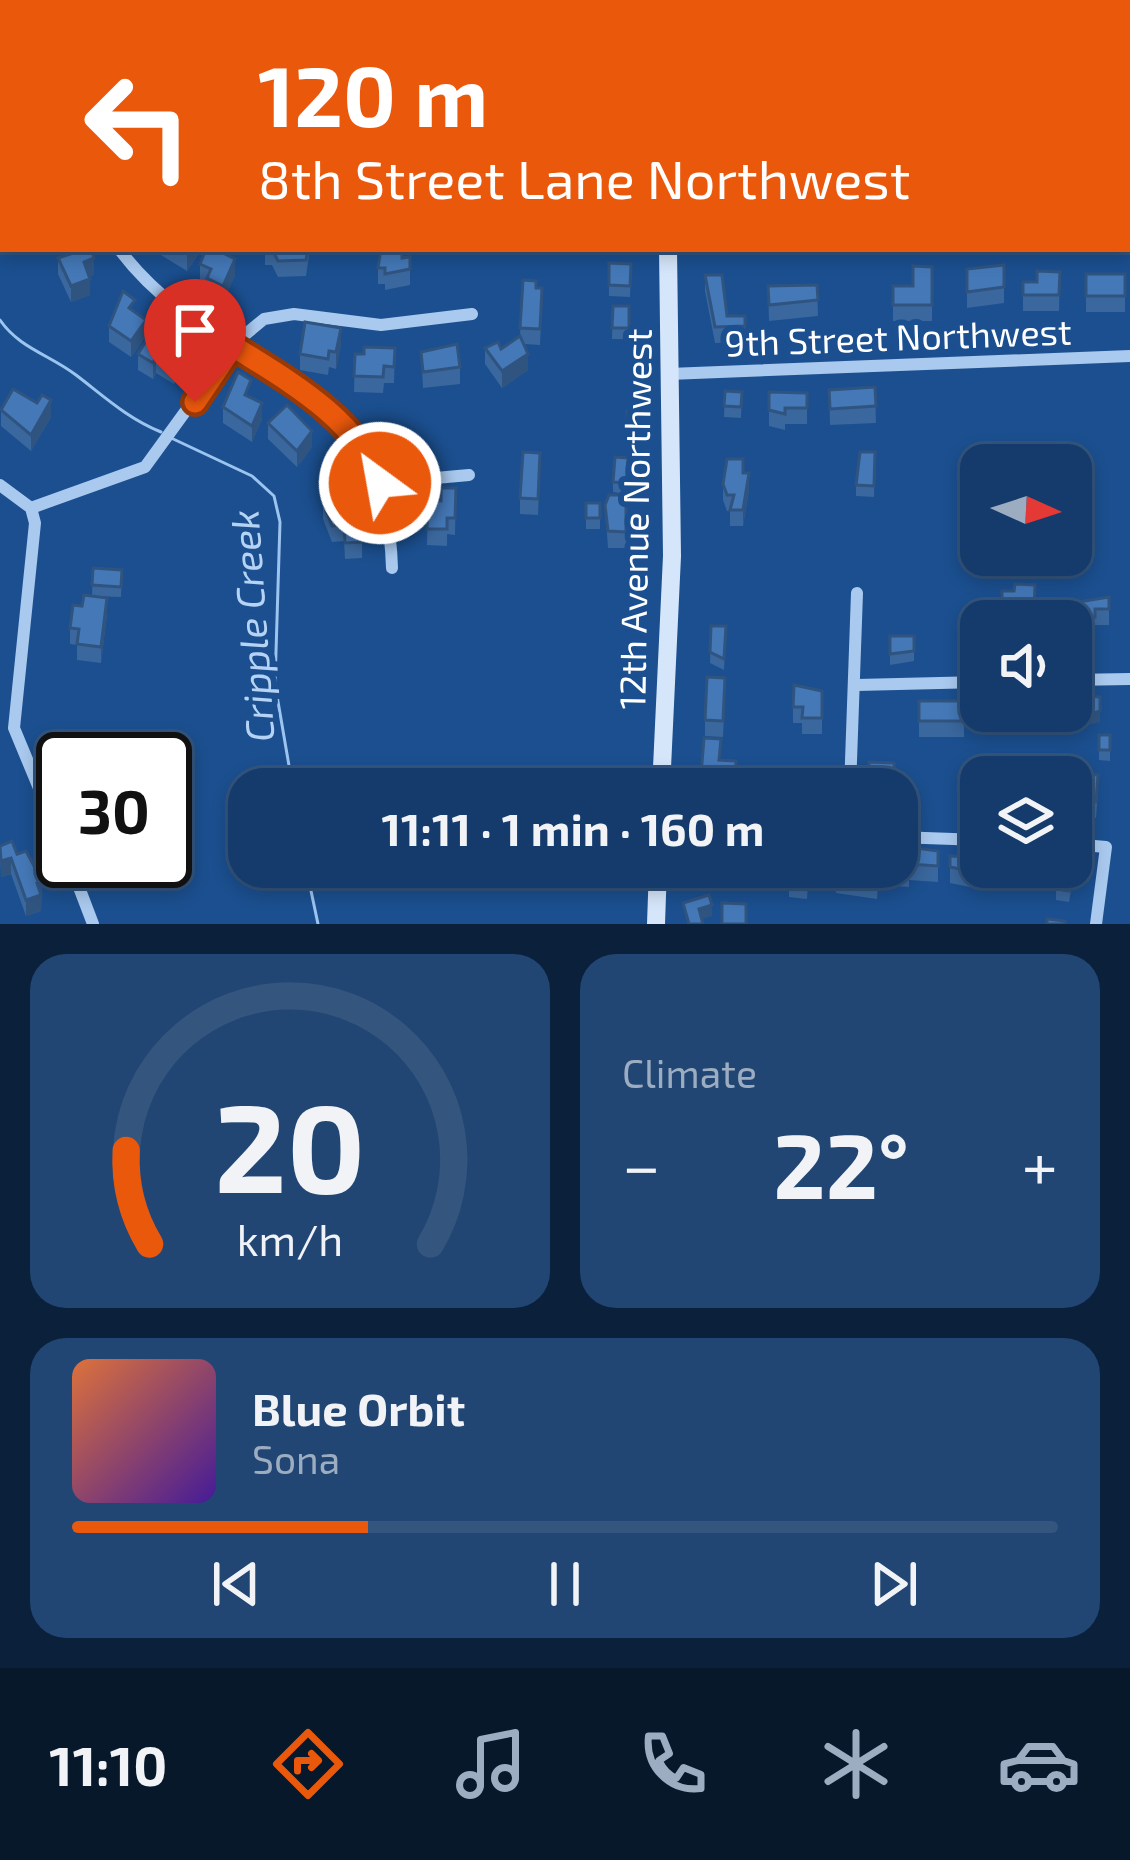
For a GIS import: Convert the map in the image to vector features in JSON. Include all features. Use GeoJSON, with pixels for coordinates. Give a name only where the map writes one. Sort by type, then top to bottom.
{"type":"FeatureCollection","features":[{"type":"Feature","properties":{"kind":"main road","name":"12th Avenue Northwest"},"geometry":{"type":"LineString","coordinates":[[662,768],[672,556],[668,252]]}},
{"type":"Feature","properties":{"kind":"main road"},"geometry":{"type":"LineString","coordinates":[[656,924],[657,888]]}},
{"type":"Feature","properties":{"kind":"street"},"geometry":{"type":"LineString","coordinates":[[122,252],[156,290],[331,414],[359,446],[380,483],[392,568]]}},
{"type":"Feature","properties":{"kind":"street"},"geometry":{"type":"LineString","coordinates":[[32,508],[146,467],[233,346],[264,320],[283,314],[382,325],[472,314]]}},
{"type":"Feature","properties":{"kind":"street","name":"9th Street Northwest"},"geometry":{"type":"LineString","coordinates":[[669,374],[1130,356]]}},
{"type":"Feature","properties":{"kind":"street"},"geometry":{"type":"LineString","coordinates":[[380,483],[469,475]]}},
{"type":"Feature","properties":{"kind":"street"},"geometry":{"type":"LineString","coordinates":[[0,485],[32,508],[36,544],[7,731],[36,791]]}},
{"type":"Feature","properties":{"kind":"street"},"geometry":{"type":"LineString","coordinates":[[851,768],[856,593]]}},
{"type":"Feature","properties":{"kind":"street"},"geometry":{"type":"LineString","coordinates":[[1092,680],[1130,679]]}},
{"type":"Feature","properties":{"kind":"street"},"geometry":{"type":"LineString","coordinates":[[857,685],[960,683]]}},
{"type":"Feature","properties":{"kind":"street"},"geometry":{"type":"LineString","coordinates":[[918,838],[960,839]]}},
{"type":"Feature","properties":{"kind":"street"},"geometry":{"type":"LineString","coordinates":[[1092,846],[1106,848],[1096,924]]}},
{"type":"Feature","properties":{"kind":"street"},"geometry":{"type":"LineString","coordinates":[[79,888],[93,924]]}},
{"type":"Feature","properties":{"kind":"building"},"geometry":{"type":"Polygon","coordinates":[[[92,252],[94,258],[84,262],[90,279],[71,286],[58,258],[92,252]]]}},
{"type":"Feature","properties":{"kind":"building"},"geometry":{"type":"Polygon","coordinates":[[[205,252],[221,252],[235,259],[223,286],[207,278],[211,269],[200,264],[205,252]]]}},
{"type":"Feature","properties":{"kind":"building"},"geometry":{"type":"Polygon","coordinates":[[[274,252],[307,252],[306,260],[278,261],[274,252]]]}},
{"type":"Feature","properties":{"kind":"building"},"geometry":{"type":"Polygon","coordinates":[[[381,252],[410,257],[410,269],[385,274],[385,268],[378,268],[381,252]]]}},
{"type":"Feature","properties":{"kind":"building"},"geometry":{"type":"Polygon","coordinates":[[[609,263],[631,264],[630,286],[609,285],[609,263]]]}},
{"type":"Feature","properties":{"kind":"building"},"geometry":{"type":"Polygon","coordinates":[[[1004,265],[1004,287],[967,292],[967,269],[1004,265]]]}},
{"type":"Feature","properties":{"kind":"building"},"geometry":{"type":"Polygon","coordinates":[[[913,266],[932,267],[932,305],[893,305],[893,286],[913,286],[913,266]]]}},
{"type":"Feature","properties":{"kind":"building"},"geometry":{"type":"Polygon","coordinates":[[[1037,271],[1060,272],[1059,295],[1023,295],[1023,282],[1037,282],[1037,271]]]}},
{"type":"Feature","properties":{"kind":"building"},"geometry":{"type":"Polygon","coordinates":[[[1086,274],[1125,274],[1125,296],[1086,296],[1086,274]]]}},
{"type":"Feature","properties":{"kind":"building"},"geometry":{"type":"Polygon","coordinates":[[[705,275],[722,275],[727,316],[745,316],[745,326],[715,327],[705,275]]]}},
{"type":"Feature","properties":{"kind":"building"},"geometry":{"type":"Polygon","coordinates":[[[523,280],[536,281],[536,288],[542,288],[540,329],[520,328],[523,280]]]}},
{"type":"Feature","properties":{"kind":"building"},"geometry":{"type":"Polygon","coordinates":[[[817,285],[818,300],[769,305],[768,286],[817,285]]]}},
{"type":"Feature","properties":{"kind":"building"},"geometry":{"type":"Polygon","coordinates":[[[123,291],[135,300],[129,308],[146,320],[131,341],[109,326],[123,291]]]}},
{"type":"Feature","properties":{"kind":"building"},"geometry":{"type":"Polygon","coordinates":[[[613,306],[629,306],[629,328],[612,328],[613,306]]]}},
{"type":"Feature","properties":{"kind":"building"},"geometry":{"type":"Polygon","coordinates":[[[305,322],[341,328],[336,352],[329,351],[328,359],[300,354],[305,322]]]}},
{"type":"Feature","properties":{"kind":"building"},"geometry":{"type":"Polygon","coordinates":[[[162,333],[190,345],[193,352],[184,367],[177,363],[174,368],[156,357],[153,363],[138,354],[146,341],[154,346],[162,333]]]}},
{"type":"Feature","properties":{"kind":"building"},"geometry":{"type":"Polygon","coordinates":[[[520,336],[528,354],[502,371],[485,348],[498,342],[501,349],[520,336]]]}},
{"type":"Feature","properties":{"kind":"building"},"geometry":{"type":"Polygon","coordinates":[[[457,344],[460,367],[423,372],[421,352],[457,344]]]}},
{"type":"Feature","properties":{"kind":"building"},"geometry":{"type":"Polygon","coordinates":[[[364,347],[395,348],[394,367],[384,366],[383,377],[354,376],[355,354],[364,354],[364,347]]]}},
{"type":"Feature","properties":{"kind":"building"},"geometry":{"type":"Polygon","coordinates":[[[238,372],[251,380],[245,395],[262,403],[252,426],[223,407],[238,372]]]}},
{"type":"Feature","properties":{"kind":"building"},"geometry":{"type":"Polygon","coordinates":[[[875,387],[876,406],[830,409],[829,390],[875,387]]]}},
{"type":"Feature","properties":{"kind":"building"},"geometry":{"type":"Polygon","coordinates":[[[13,389],[37,403],[42,395],[51,400],[31,435],[1,410],[13,389]]]}},
{"type":"Feature","properties":{"kind":"building"},"geometry":{"type":"Polygon","coordinates":[[[725,391],[742,392],[741,407],[724,406],[725,391]]]}},
{"type":"Feature","properties":{"kind":"building"},"geometry":{"type":"Polygon","coordinates":[[[769,392],[807,393],[807,408],[785,408],[785,414],[769,410],[769,392]]]}},
{"type":"Feature","properties":{"kind":"building"},"geometry":{"type":"Polygon","coordinates":[[[287,405],[312,431],[297,451],[268,423],[287,405]]]}},
{"type":"Feature","properties":{"kind":"building"},"geometry":{"type":"Polygon","coordinates":[[[627,411],[642,411],[642,432],[627,432],[627,411]]]}},
{"type":"Feature","properties":{"kind":"building"},"geometry":{"type":"Polygon","coordinates":[[[523,452],[540,453],[538,499],[520,498],[523,452]]]}},
{"type":"Feature","properties":{"kind":"building"},"geometry":{"type":"Polygon","coordinates":[[[860,452],[875,452],[874,486],[856,485],[860,452]]]}},
{"type":"Feature","properties":{"kind":"building"},"geometry":{"type":"Polygon","coordinates":[[[615,457],[628,458],[626,483],[613,482],[615,457]]]}},
{"type":"Feature","properties":{"kind":"building"},"geometry":{"type":"Polygon","coordinates":[[[727,459],[743,459],[743,473],[749,473],[743,510],[730,510],[734,495],[727,495],[723,484],[727,459]]]}},
{"type":"Feature","properties":{"kind":"building"},"geometry":{"type":"Polygon","coordinates":[[[441,488],[456,488],[455,518],[447,518],[447,529],[427,529],[428,500],[441,501],[441,488]]]}},
{"type":"Feature","properties":{"kind":"building"},"geometry":{"type":"Polygon","coordinates":[[[609,495],[626,495],[626,532],[608,531],[605,505],[609,495]]]}},
{"type":"Feature","properties":{"kind":"building"},"geometry":{"type":"Polygon","coordinates":[[[355,501],[362,542],[345,543],[344,525],[332,526],[323,503],[355,501]]]}},
{"type":"Feature","properties":{"kind":"building"},"geometry":{"type":"Polygon","coordinates":[[[586,503],[600,503],[600,518],[586,518],[586,503]]]}},
{"type":"Feature","properties":{"kind":"building"},"geometry":{"type":"Polygon","coordinates":[[[93,568],[122,570],[121,587],[92,585],[93,568]]]}},
{"type":"Feature","properties":{"kind":"building"},"geometry":{"type":"Polygon","coordinates":[[[1015,584],[1035,585],[1034,600],[1002,600],[1002,591],[1014,591],[1015,584]]]}},
{"type":"Feature","properties":{"kind":"building"},"geometry":{"type":"Polygon","coordinates":[[[84,595],[107,598],[101,647],[77,644],[79,629],[70,628],[73,605],[82,606],[84,595]]]}},
{"type":"Feature","properties":{"kind":"building"},"geometry":{"type":"Polygon","coordinates":[[[1109,597],[1109,609],[1095,609],[1092,617],[1090,600],[1109,597]]]}},
{"type":"Feature","properties":{"kind":"building"},"geometry":{"type":"Polygon","coordinates":[[[711,626],[726,626],[724,659],[710,652],[711,626]]]}},
{"type":"Feature","properties":{"kind":"building"},"geometry":{"type":"Polygon","coordinates":[[[890,636],[914,636],[914,651],[890,654],[890,636]]]}},
{"type":"Feature","properties":{"kind":"building"},"geometry":{"type":"Polygon","coordinates":[[[707,677],[725,678],[723,721],[705,720],[707,677]]]}},
{"type":"Feature","properties":{"kind":"building"},"geometry":{"type":"Polygon","coordinates":[[[794,685],[822,691],[822,718],[802,718],[803,707],[793,707],[794,685]]]}},
{"type":"Feature","properties":{"kind":"building"},"geometry":{"type":"Polygon","coordinates":[[[1092,697],[1100,697],[1100,711],[1092,714],[1092,697]]]}},
{"type":"Feature","properties":{"kind":"building"},"geometry":{"type":"Polygon","coordinates":[[[919,701],[960,701],[960,721],[919,721],[919,701]]]}},
{"type":"Feature","properties":{"kind":"building"},"geometry":{"type":"Polygon","coordinates":[[[1099,735],[1110,735],[1110,750],[1099,750],[1099,735]]]}},
{"type":"Feature","properties":{"kind":"building"},"geometry":{"type":"Polygon","coordinates":[[[704,738],[721,739],[719,760],[736,761],[736,768],[702,768],[704,738]]]}},
{"type":"Feature","properties":{"kind":"building"},"geometry":{"type":"Polygon","coordinates":[[[869,762],[894,763],[894,768],[869,768],[869,762]]]}},
{"type":"Feature","properties":{"kind":"building"},"geometry":{"type":"Polygon","coordinates":[[[1092,775],[1098,775],[1096,802],[1092,802],[1092,775]]]}},
{"type":"Feature","properties":{"kind":"building"},"geometry":{"type":"Polygon","coordinates":[[[12,841],[17,854],[26,851],[41,895],[26,900],[11,858],[1,861],[0,846],[12,841]]]}},
{"type":"Feature","properties":{"kind":"building"},"geometry":{"type":"Polygon","coordinates":[[[918,848],[938,851],[938,866],[918,865],[918,848]]]}},
{"type":"Feature","properties":{"kind":"building"},"geometry":{"type":"Polygon","coordinates":[[[950,856],[960,856],[960,869],[950,867],[950,856]]]}},
{"type":"Feature","properties":{"kind":"building"},"geometry":{"type":"Polygon","coordinates":[[[709,895],[712,905],[699,909],[703,924],[689,924],[683,903],[709,895]]]}},
{"type":"Feature","properties":{"kind":"building"},"geometry":{"type":"Polygon","coordinates":[[[722,903],[746,904],[746,924],[722,924],[722,903]]]}},
{"type":"Feature","properties":{"kind":"waterway","name":"Cripple Creek"},"geometry":{"type":"LineString","coordinates":[[0,320],[26,344],[161,432]]}},
{"type":"Feature","properties":{"kind":"waterway","name":"Cripple Creek"},"geometry":{"type":"LineString","coordinates":[[169,437],[252,476],[274,496],[280,522],[275,684],[289,768]]}},
{"type":"Feature","properties":{"kind":"waterway","name":"Cripple Creek"},"geometry":{"type":"LineString","coordinates":[[310,888],[318,924]]}},
{"type":"Feature","properties":{"kind":"route"},"geometry":{"type":"LineString","coordinates":[[195,402],[233,346],[331,414],[359,446],[380,483]]}}]}
